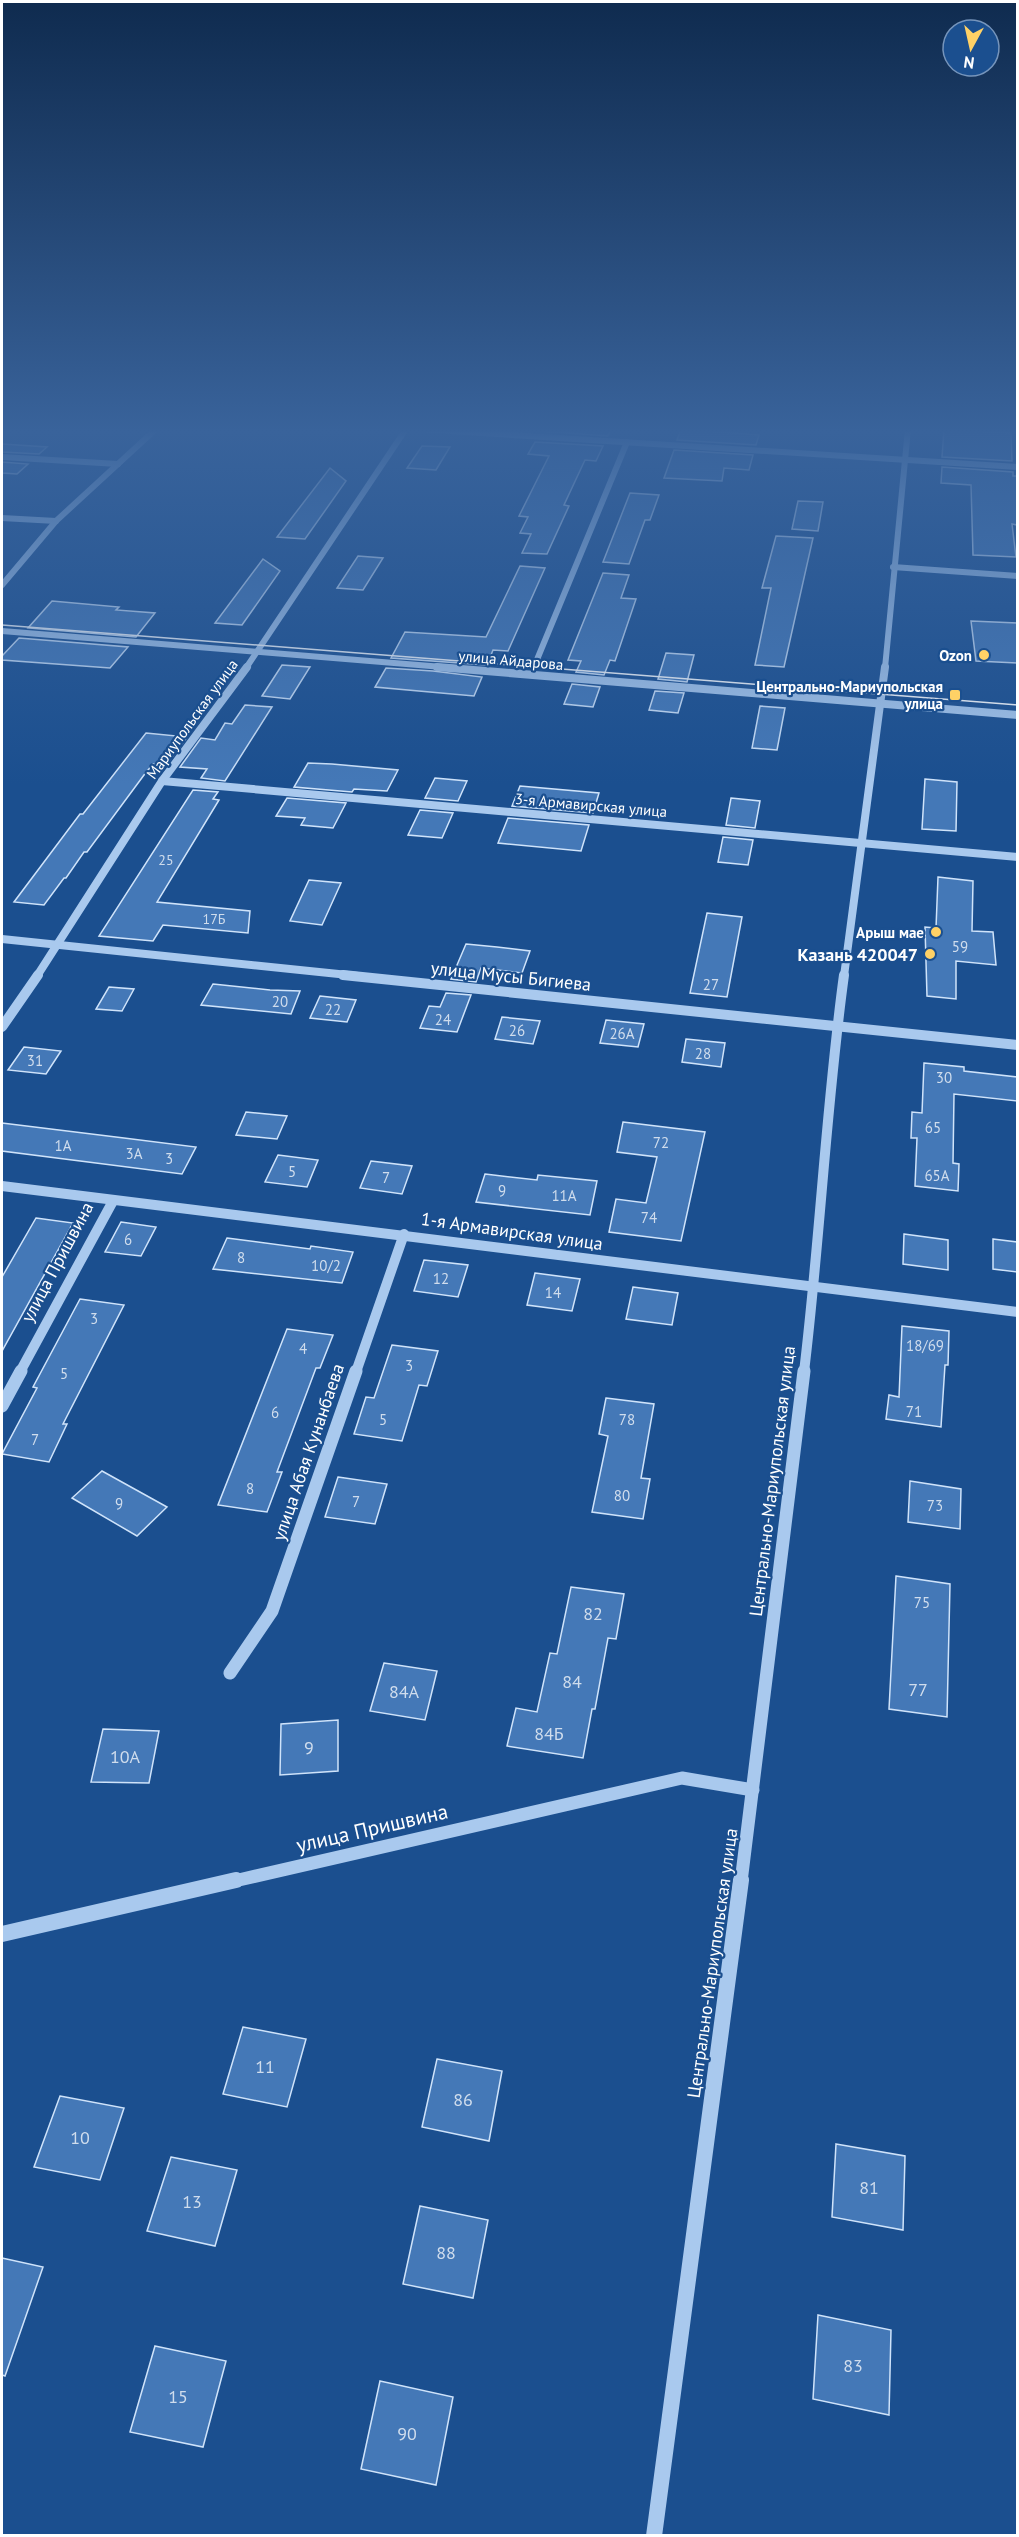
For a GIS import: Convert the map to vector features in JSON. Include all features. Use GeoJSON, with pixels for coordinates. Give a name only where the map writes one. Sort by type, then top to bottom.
{"type":"FeatureCollection","features":[{"type":"Feature","properties":{"kind":"street"},"geometry":{"type":"LineString","coordinates":[[2,585],[34,547]]}},
{"type":"Feature","properties":{"kind":"street","name":"Мариупольская улица"},"geometry":{"type":"LineString","coordinates":[[2,1027],[58,946],[162,782],[258,652],[327,547]]}},
{"type":"Feature","properties":{"kind":"street"},"geometry":{"type":"LineString","coordinates":[[536,662],[583,547]]}},
{"type":"Feature","properties":{"kind":"street","name":"Центрально-Мариупольская улица"},"geometry":{"type":"LineString","coordinates":[[654,2535],[753,1790],[814,1288],[837,1026],[880,704],[884,694],[895,547]]}},
{"type":"Feature","properties":{"kind":"street"},"geometry":{"type":"LineString","coordinates":[[893,567],[1017,576]]}},
{"type":"Feature","properties":{"kind":"street","name":"улица Айдарова"},"geometry":{"type":"LineString","coordinates":[[2,631],[1017,715]]}},
{"type":"Feature","properties":{"kind":"street","name":"3-я Армавирская улица"},"geometry":{"type":"LineString","coordinates":[[162,782],[1017,857]]}},
{"type":"Feature","properties":{"kind":"street","name":"улица Мусы Бигиева"},"geometry":{"type":"LineString","coordinates":[[2,939],[1017,1045]]}},
{"type":"Feature","properties":{"kind":"street","name":"1-я Армавирская улица"},"geometry":{"type":"LineString","coordinates":[[2,1186],[404,1234],[814,1288],[1017,1312]]}},
{"type":"Feature","properties":{"kind":"street","name":"улица Пришвина"},"geometry":{"type":"LineString","coordinates":[[2,1406],[113,1200]]}},
{"type":"Feature","properties":{"kind":"street","name":"улица Абая Кунанбаева"},"geometry":{"type":"LineString","coordinates":[[230,1673],[272,1611],[404,1234]]}},
{"type":"Feature","properties":{"kind":"street","name":"улица Пришвина"},"geometry":{"type":"LineString","coordinates":[[2,1934],[682,1778],[753,1790]]}},
{"type":"Feature","properties":{"kind":"building"},"geometry":{"type":"Polygon","coordinates":[[[525,547],[550,547],[547,554],[522,553],[525,547]]]}},
{"type":"Feature","properties":{"kind":"building"},"geometry":{"type":"Polygon","coordinates":[[[609,547],[635,547],[629,564],[603,562],[609,547]]]}},
{"type":"Feature","properties":{"kind":"building"},"geometry":{"type":"Polygon","coordinates":[[[773,547],[811,547],[784,667],[755,665],[771,588],[762,588],[773,547]]]}},
{"type":"Feature","properties":{"kind":"building"},"geometry":{"type":"Polygon","coordinates":[[[973,547],[1015,547],[1016,557],[973,555],[973,547]]]}},
{"type":"Feature","properties":{"kind":"building"},"geometry":{"type":"Polygon","coordinates":[[[358,556],[383,558],[363,590],[337,588],[358,556]]]}},
{"type":"Feature","properties":{"kind":"building"},"geometry":{"type":"Polygon","coordinates":[[[263,559],[280,571],[242,625],[215,623],[263,559]]]}},
{"type":"Feature","properties":{"kind":"building"},"geometry":{"type":"Polygon","coordinates":[[[520,566],[545,568],[508,651],[493,650],[487,665],[391,658],[405,632],[486,637],[520,566]]]}},
{"type":"Feature","properties":{"kind":"building"},"geometry":{"type":"Polygon","coordinates":[[[603,573],[629,575],[621,598],[636,599],[615,661],[610,660],[604,675],[576,672],[581,661],[568,660],[603,573]]]}},
{"type":"Feature","properties":{"kind":"building"},"geometry":{"type":"Polygon","coordinates":[[[52,601],[155,613],[136,637],[28,628],[52,601]]]}},
{"type":"Feature","properties":{"kind":"building"},"geometry":{"type":"Polygon","coordinates":[[[971,621],[1017,623],[1017,663],[976,661],[971,621]]]}},
{"type":"Feature","properties":{"kind":"building"},"geometry":{"type":"Polygon","coordinates":[[[19,638],[128,647],[110,668],[2,660],[2,656],[19,638]]]}},
{"type":"Feature","properties":{"kind":"building"},"geometry":{"type":"Polygon","coordinates":[[[666,653],[694,655],[687,682],[658,679],[666,653]]]}},
{"type":"Feature","properties":{"kind":"building"},"geometry":{"type":"Polygon","coordinates":[[[282,665],[310,667],[290,699],[262,696],[282,665]]]}},
{"type":"Feature","properties":{"kind":"building"},"geometry":{"type":"Polygon","coordinates":[[[386,668],[482,677],[474,696],[375,687],[386,668]]]}},
{"type":"Feature","properties":{"kind":"building"},"geometry":{"type":"Polygon","coordinates":[[[572,684],[600,687],[593,707],[564,704],[572,684]]]}},
{"type":"Feature","properties":{"kind":"building"},"geometry":{"type":"Polygon","coordinates":[[[655,691],[684,693],[678,713],[649,710],[655,691]]]}},
{"type":"Feature","properties":{"kind":"building"},"geometry":{"type":"Polygon","coordinates":[[[245,705],[272,707],[225,781],[201,778],[207,769],[180,767],[201,738],[215,740],[225,723],[232,724],[245,705]]]}},
{"type":"Feature","properties":{"kind":"building"},"geometry":{"type":"Polygon","coordinates":[[[760,706],[785,708],[777,750],[752,748],[760,706]]]}},
{"type":"Feature","properties":{"kind":"building"},"geometry":{"type":"Polygon","coordinates":[[[146,733],[187,737],[166,765],[153,764],[44,905],[14,902],[80,814],[83,814],[146,733]]]}},
{"type":"Feature","properties":{"kind":"building"},"geometry":{"type":"Polygon","coordinates":[[[308,763],[398,770],[387,791],[354,789],[352,792],[294,787],[308,763]]]}},
{"type":"Feature","properties":{"kind":"building"},"geometry":{"type":"Polygon","coordinates":[[[435,778],[467,781],[458,801],[425,798],[435,778]]]}},
{"type":"Feature","properties":{"kind":"building"},"geometry":{"type":"Polygon","coordinates":[[[925,779],[957,782],[956,831],[922,829],[925,779]]]}},
{"type":"Feature","properties":{"kind":"building"},"geometry":{"type":"Polygon","coordinates":[[[520,786],[599,793],[593,813],[512,806],[520,786]]]}},
{"type":"Feature","properties":{"kind":"building"},"geometry":{"type":"Polygon","coordinates":[[[193,790],[218,792],[213,799],[219,800],[157,902],[250,911],[248,933],[163,925],[153,941],[99,936],[193,790]]]}},
{"type":"Feature","properties":{"kind":"building"},"geometry":{"type":"Polygon","coordinates":[[[287,798],[346,803],[333,828],[301,825],[305,818],[276,816],[287,798]]]}},
{"type":"Feature","properties":{"kind":"building"},"geometry":{"type":"Polygon","coordinates":[[[731,798],[760,801],[755,828],[726,825],[731,798]]]}},
{"type":"Feature","properties":{"kind":"building"},"geometry":{"type":"Polygon","coordinates":[[[420,810],[453,813],[442,838],[408,835],[420,810]]]}},
{"type":"Feature","properties":{"kind":"building"},"geometry":{"type":"Polygon","coordinates":[[[508,818],[589,825],[581,851],[498,843],[508,818]]]}},
{"type":"Feature","properties":{"kind":"building"},"geometry":{"type":"Polygon","coordinates":[[[723,837],[753,840],[748,865],[718,862],[723,837]]]}},
{"type":"Feature","properties":{"kind":"building"},"geometry":{"type":"Polygon","coordinates":[[[938,877],[973,881],[972,931],[993,932],[996,965],[956,961],[956,999],[927,996],[925,927],[936,928],[938,877]]]}},
{"type":"Feature","properties":{"kind":"building"},"geometry":{"type":"Polygon","coordinates":[[[309,880],[341,883],[322,925],[290,921],[309,880]]]}},
{"type":"Feature","properties":{"kind":"building"},"geometry":{"type":"Polygon","coordinates":[[[707,913],[742,917],[727,997],[690,993],[707,913]]]}},
{"type":"Feature","properties":{"kind":"building"},"geometry":{"type":"Polygon","coordinates":[[[466,944],[530,951],[522,973],[481,968],[476,982],[451,979],[466,944]]]}},
{"type":"Feature","properties":{"kind":"building"},"geometry":{"type":"Polygon","coordinates":[[[213,984],[300,991],[291,1014],[201,1005],[213,984]]]}},
{"type":"Feature","properties":{"kind":"building"},"geometry":{"type":"Polygon","coordinates":[[[109,987],[134,989],[122,1011],[96,1009],[109,987]]]}},
{"type":"Feature","properties":{"kind":"building"},"geometry":{"type":"Polygon","coordinates":[[[446,993],[471,995],[457,1032],[420,1028],[429,1006],[440,1007],[446,993]]]}},
{"type":"Feature","properties":{"kind":"building"},"geometry":{"type":"Polygon","coordinates":[[[320,996],[356,1000],[347,1022],[310,1018],[320,996]]]}},
{"type":"Feature","properties":{"kind":"building"},"geometry":{"type":"Polygon","coordinates":[[[502,1017],[540,1021],[533,1044],[495,1039],[502,1017]]]}},
{"type":"Feature","properties":{"kind":"building"},"geometry":{"type":"Polygon","coordinates":[[[606,1020],[644,1024],[638,1047],[600,1043],[606,1020]]]}},
{"type":"Feature","properties":{"kind":"building"},"geometry":{"type":"Polygon","coordinates":[[[686,1039],[725,1043],[721,1067],[682,1062],[686,1039]]]}},
{"type":"Feature","properties":{"kind":"building"},"geometry":{"type":"Polygon","coordinates":[[[24,1047],[61,1051],[46,1074],[8,1070],[24,1047]]]}},
{"type":"Feature","properties":{"kind":"building"},"geometry":{"type":"Polygon","coordinates":[[[924,1063],[964,1067],[964,1071],[1017,1077],[1017,1101],[954,1094],[953,1163],[959,1164],[958,1191],[915,1186],[917,1138],[911,1138],[912,1112],[922,1113],[924,1063]]]}},
{"type":"Feature","properties":{"kind":"building"},"geometry":{"type":"Polygon","coordinates":[[[246,1112],[287,1116],[277,1139],[236,1135],[246,1112]]]}},
{"type":"Feature","properties":{"kind":"building"},"geometry":{"type":"Polygon","coordinates":[[[623,1122],[705,1132],[681,1241],[609,1232],[616,1199],[646,1203],[657,1157],[617,1152],[623,1122]]]}},
{"type":"Feature","properties":{"kind":"building"},"geometry":{"type":"Polygon","coordinates":[[[2,1123],[196,1147],[182,1174],[2,1151],[2,1123]]]}},
{"type":"Feature","properties":{"kind":"building"},"geometry":{"type":"Polygon","coordinates":[[[278,1155],[318,1160],[307,1187],[265,1182],[278,1155]]]}},
{"type":"Feature","properties":{"kind":"building"},"geometry":{"type":"Polygon","coordinates":[[[371,1161],[412,1166],[402,1194],[360,1188],[371,1161]]]}},
{"type":"Feature","properties":{"kind":"building"},"geometry":{"type":"Polygon","coordinates":[[[485,1174],[537,1180],[538,1175],[597,1181],[590,1215],[476,1202],[485,1174]]]}},
{"type":"Feature","properties":{"kind":"building"},"geometry":{"type":"Polygon","coordinates":[[[36,1218],[73,1223],[2,1351],[2,1277],[36,1218]]]}},
{"type":"Feature","properties":{"kind":"building"},"geometry":{"type":"Polygon","coordinates":[[[121,1222],[156,1227],[141,1256],[105,1252],[121,1222]]]}},
{"type":"Feature","properties":{"kind":"building"},"geometry":{"type":"Polygon","coordinates":[[[904,1234],[948,1240],[948,1270],[903,1264],[904,1234]]]}},
{"type":"Feature","properties":{"kind":"building"},"geometry":{"type":"Polygon","coordinates":[[[227,1238],[353,1252],[342,1283],[213,1269],[227,1238]]]}},
{"type":"Feature","properties":{"kind":"building"},"geometry":{"type":"Polygon","coordinates":[[[993,1239],[1017,1242],[1017,1272],[993,1269],[993,1239]]]}},
{"type":"Feature","properties":{"kind":"building"},"geometry":{"type":"Polygon","coordinates":[[[424,1260],[468,1265],[458,1297],[414,1291],[424,1260]]]}},
{"type":"Feature","properties":{"kind":"building"},"geometry":{"type":"Polygon","coordinates":[[[535,1273],[580,1279],[572,1311],[527,1305],[535,1273]]]}},
{"type":"Feature","properties":{"kind":"building"},"geometry":{"type":"Polygon","coordinates":[[[633,1287],[678,1293],[672,1325],[626,1319],[633,1287]]]}},
{"type":"Feature","properties":{"kind":"building"},"geometry":{"type":"Polygon","coordinates":[[[80,1299],[124,1305],[63,1424],[67,1424],[49,1462],[2,1454],[37,1388],[33,1387],[80,1299]]]}},
{"type":"Feature","properties":{"kind":"building"},"geometry":{"type":"Polygon","coordinates":[[[902,1326],[949,1331],[948,1365],[945,1365],[941,1427],[886,1419],[889,1395],[899,1397],[902,1326]]]}},
{"type":"Feature","properties":{"kind":"building"},"geometry":{"type":"Polygon","coordinates":[[[287,1329],[333,1335],[320,1368],[316,1368],[277,1472],[282,1472],[267,1512],[218,1505],[287,1329]]]}},
{"type":"Feature","properties":{"kind":"building"},"geometry":{"type":"Polygon","coordinates":[[[392,1345],[438,1351],[427,1386],[419,1385],[402,1441],[354,1434],[366,1397],[374,1398],[392,1345]]]}},
{"type":"Feature","properties":{"kind":"building"},"geometry":{"type":"Polygon","coordinates":[[[606,1398],[654,1404],[641,1478],[650,1479],[643,1519],[592,1512],[608,1436],[599,1434],[606,1398]]]}},
{"type":"Feature","properties":{"kind":"building"},"geometry":{"type":"Polygon","coordinates":[[[102,1471],[167,1507],[137,1536],[72,1498],[102,1471]]]}},
{"type":"Feature","properties":{"kind":"building"},"geometry":{"type":"Polygon","coordinates":[[[338,1477],[387,1484],[375,1524],[325,1517],[338,1477]]]}},
{"type":"Feature","properties":{"kind":"building"},"geometry":{"type":"Polygon","coordinates":[[[910,1481],[961,1489],[960,1529],[908,1522],[910,1481]]]}},
{"type":"Feature","properties":{"kind":"building"},"geometry":{"type":"Polygon","coordinates":[[[896,1576],[950,1584],[947,1717],[889,1709],[896,1576]]]}},
{"type":"Feature","properties":{"kind":"building"},"geometry":{"type":"Polygon","coordinates":[[[571,1587],[624,1594],[616,1639],[608,1638],[583,1758],[507,1746],[516,1708],[537,1712],[550,1653],[557,1654],[571,1587]]]}},
{"type":"Feature","properties":{"kind":"building"},"geometry":{"type":"Polygon","coordinates":[[[384,1663],[437,1671],[425,1720],[370,1711],[384,1663]]]}},
{"type":"Feature","properties":{"kind":"building"},"geometry":{"type":"Polygon","coordinates":[[[338,1720],[338,1771],[280,1775],[281,1724],[338,1720]]]}},
{"type":"Feature","properties":{"kind":"building"},"geometry":{"type":"Polygon","coordinates":[[[103,1729],[159,1731],[149,1783],[91,1782],[103,1729]]]}},
{"type":"Feature","properties":{"kind":"building"},"geometry":{"type":"Polygon","coordinates":[[[243,2027],[306,2039],[287,2107],[223,2094],[243,2027]]]}},
{"type":"Feature","properties":{"kind":"building"},"geometry":{"type":"Polygon","coordinates":[[[437,2059],[502,2071],[489,2141],[422,2127],[437,2059]]]}},
{"type":"Feature","properties":{"kind":"building"},"geometry":{"type":"Polygon","coordinates":[[[60,2096],[124,2108],[100,2180],[34,2167],[60,2096]]]}},
{"type":"Feature","properties":{"kind":"building"},"geometry":{"type":"Polygon","coordinates":[[[836,2144],[905,2156],[903,2230],[832,2217],[836,2144]]]}},
{"type":"Feature","properties":{"kind":"building"},"geometry":{"type":"Polygon","coordinates":[[[171,2157],[237,2170],[215,2246],[147,2231],[171,2157]]]}},
{"type":"Feature","properties":{"kind":"building"},"geometry":{"type":"Polygon","coordinates":[[[420,2206],[488,2220],[473,2298],[403,2284],[420,2206]]]}},
{"type":"Feature","properties":{"kind":"building"},"geometry":{"type":"Polygon","coordinates":[[[2,2258],[43,2267],[5,2376],[2,2375],[2,2258]]]}},
{"type":"Feature","properties":{"kind":"building"},"geometry":{"type":"Polygon","coordinates":[[[818,2315],[891,2330],[889,2415],[813,2399],[818,2315]]]}},
{"type":"Feature","properties":{"kind":"building"},"geometry":{"type":"Polygon","coordinates":[[[155,2346],[226,2361],[203,2447],[130,2432],[155,2346]]]}},
{"type":"Feature","properties":{"kind":"building"},"geometry":{"type":"Polygon","coordinates":[[[380,2381],[453,2397],[436,2485],[361,2469],[380,2381]]]}},
{"type":"Feature","properties":{"kind":"tram line"},"geometry":{"type":"LineString","coordinates":[[2,625],[1018,705]]}},
{"type":"Feature","properties":{"kind":"place","name":"Ozon"},"geometry":{"type":"Point","coordinates":[984,655]}},
{"type":"Feature","properties":{"kind":"place","name":"Центрально-Мариупольская улица"},"geometry":{"type":"Point","coordinates":[955,695]}},
{"type":"Feature","properties":{"kind":"place","name":"Арыш мае"},"geometry":{"type":"Point","coordinates":[936,932]}},
{"type":"Feature","properties":{"kind":"place","name":"Казань 420047"},"geometry":{"type":"Point","coordinates":[930,954]}}]}
